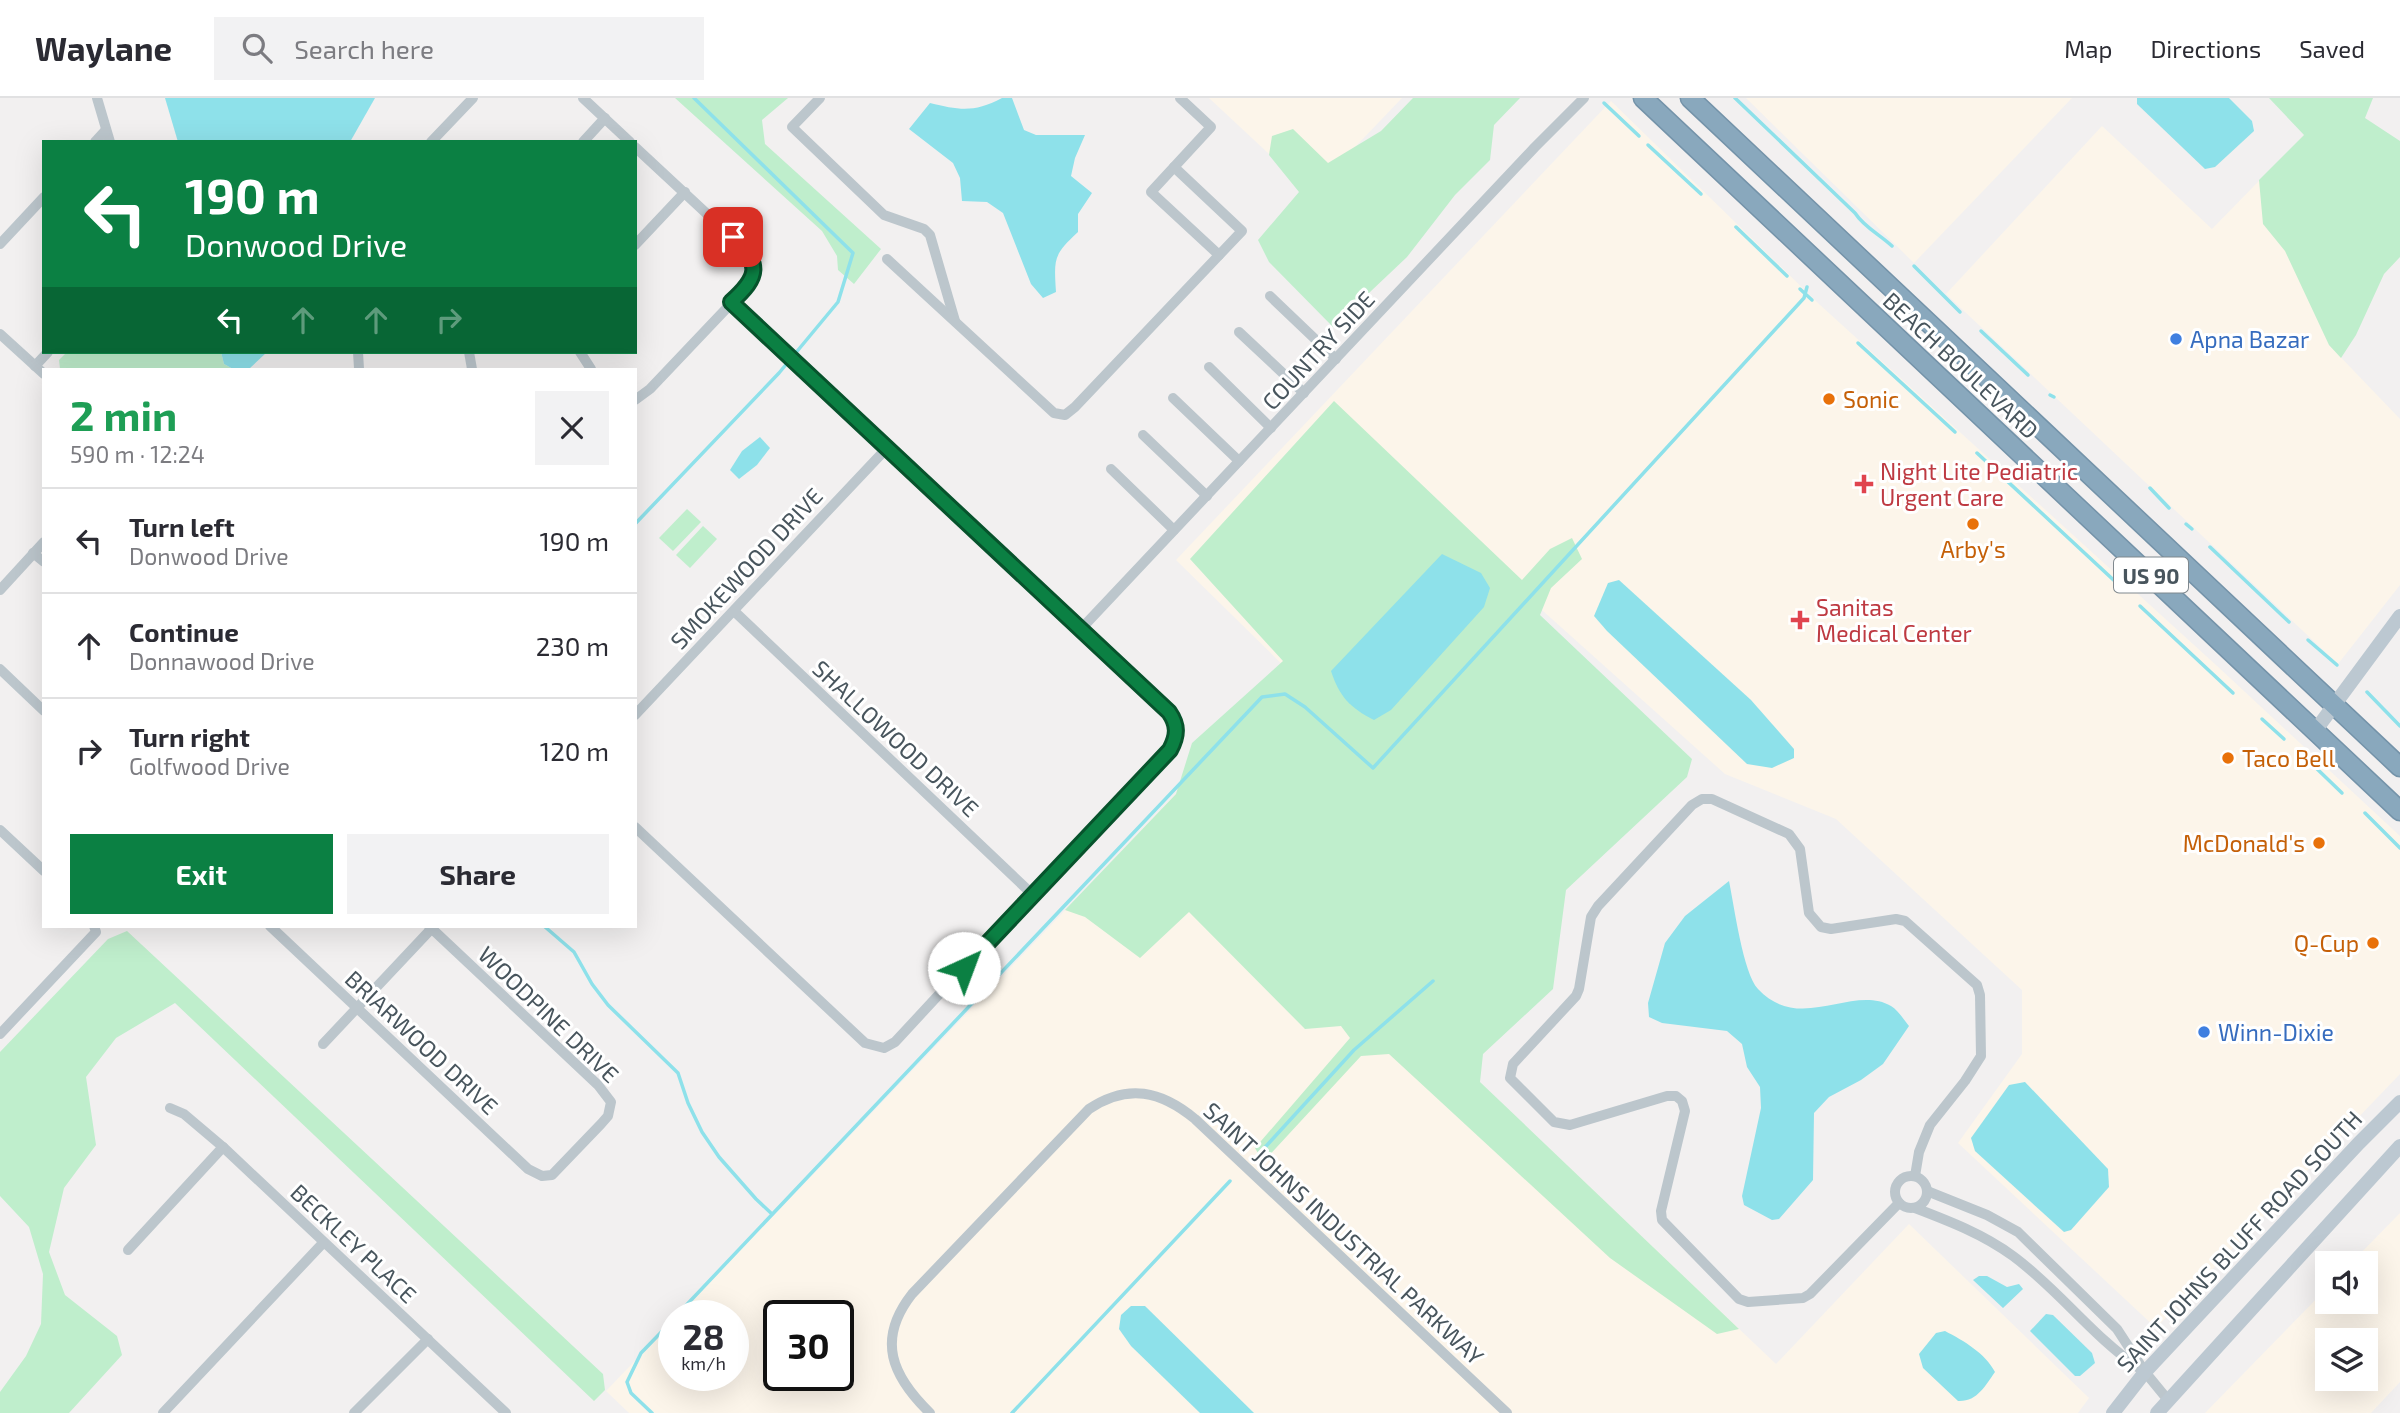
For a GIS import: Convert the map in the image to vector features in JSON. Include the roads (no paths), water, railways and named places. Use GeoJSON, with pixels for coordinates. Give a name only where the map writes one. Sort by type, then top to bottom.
{"type":"FeatureCollection","features":[{"type":"Feature","properties":{"kind":"highway","name":"BEACH BOULEVARD"},"geometry":{"type":"LineString","coordinates":[[1643,98],[2400,810]]}},
{"type":"Feature","properties":{"kind":"highway","name":"US 90"},"geometry":{"type":"LineString","coordinates":[[1690,98],[2400,767]]}},
{"type":"Feature","properties":{"kind":"highway"},"geometry":{"type":"LineString","coordinates":[[1986,421],[2011,401]]}},
{"type":"Feature","properties":{"kind":"main road"},"geometry":{"type":"LineString","coordinates":[[2315,730],[2400,616]]}},
{"type":"Feature","properties":{"kind":"main road","name":"SAINT JOHNS BLUFF ROAD SOUTH"},"geometry":{"type":"LineString","coordinates":[[2113,1413],[2145,1372],[2400,1102]]}},
{"type":"Feature","properties":{"kind":"main road"},"geometry":{"type":"LineString","coordinates":[[2157,1413],[2400,1146]]}},
{"type":"Feature","properties":{"kind":"street"},"geometry":{"type":"LineString","coordinates":[[97,98],[109,140]]}},
{"type":"Feature","properties":{"kind":"street"},"geometry":{"type":"LineString","coordinates":[[433,140],[473,98]]}},
{"type":"Feature","properties":{"kind":"street"},"geometry":{"type":"LineString","coordinates":[[583,98],[628,140]]}},
{"type":"Feature","properties":{"kind":"street"},"geometry":{"type":"LineString","coordinates":[[820,98],[792,127],[884,215],[924,229],[930,235],[955,322]]}},
{"type":"Feature","properties":{"kind":"street"},"geometry":{"type":"LineString","coordinates":[[1180,98],[1211,127],[1151,192],[1219,256]]}},
{"type":"Feature","properties":{"kind":"street","name":"COUNTRY SIDE"},"geometry":{"type":"LineString","coordinates":[[1081,629],[1584,98]]}},
{"type":"Feature","properties":{"kind":"street"},"geometry":{"type":"LineString","coordinates":[[585,140],[605,118]]}},
{"type":"Feature","properties":{"kind":"street"},"geometry":{"type":"LineString","coordinates":[[97,140],[106,130]]}},
{"type":"Feature","properties":{"kind":"street"},"geometry":{"type":"LineString","coordinates":[[637,148],[749,253],[754,265],[752,278],[743,291],[650,389],[637,399]]}},
{"type":"Feature","properties":{"kind":"street"},"geometry":{"type":"LineString","coordinates":[[887,259],[1054,413],[1065,415],[1242,231],[1174,167]]}},
{"type":"Feature","properties":{"kind":"street"},"geometry":{"type":"LineString","coordinates":[[637,243],[685,192]]}},
{"type":"Feature","properties":{"kind":"street"},"geometry":{"type":"LineString","coordinates":[[0,244],[42,199]]}},
{"type":"Feature","properties":{"kind":"street"},"geometry":{"type":"LineString","coordinates":[[1270,296],[1336,359]]}},
{"type":"Feature","properties":{"kind":"street"},"geometry":{"type":"LineString","coordinates":[[637,829],[865,1043],[884,1048],[895,1042],[1170,750],[1176,740],[1176,723],[1169,712],[731,302]]}},
{"type":"Feature","properties":{"kind":"street"},"geometry":{"type":"LineString","coordinates":[[1239,332],[1304,393]]}},
{"type":"Feature","properties":{"kind":"street"},"geometry":{"type":"LineString","coordinates":[[0,334],[42,372]]}},
{"type":"Feature","properties":{"kind":"street"},"geometry":{"type":"LineString","coordinates":[[35,366],[46,354]]}},
{"type":"Feature","properties":{"kind":"street"},"geometry":{"type":"LineString","coordinates":[[1209,367],[1271,428]]}},
{"type":"Feature","properties":{"kind":"street"},"geometry":{"type":"LineString","coordinates":[[1173,398],[1239,461]]}},
{"type":"Feature","properties":{"kind":"street"},"geometry":{"type":"LineString","coordinates":[[1143,435],[1206,496]]}},
{"type":"Feature","properties":{"kind":"street","name":"SMOKEWOOD DRIVE"},"geometry":{"type":"LineString","coordinates":[[637,713],[886,449]]}},
{"type":"Feature","properties":{"kind":"street"},"geometry":{"type":"LineString","coordinates":[[1111,469],[1174,530]]}},
{"type":"Feature","properties":{"kind":"street"},"geometry":{"type":"LineString","coordinates":[[0,590],[42,544]]}},
{"type":"Feature","properties":{"kind":"street"},"geometry":{"type":"LineString","coordinates":[[33,553],[42,560]]}},
{"type":"Feature","properties":{"kind":"street","name":"SHALLOWOOD DRIVE"},"geometry":{"type":"LineString","coordinates":[[734,611],[1032,894]]}},
{"type":"Feature","properties":{"kind":"street"},"geometry":{"type":"LineString","coordinates":[[0,669],[42,709]]}},
{"type":"Feature","properties":{"kind":"street"},"geometry":{"type":"LineString","coordinates":[[1899,1203],[1810,1294],[1803,1298],[1748,1302],[1739,1299],[1662,1220],[1661,1211],[1685,1111],[1682,1101],[1676,1096],[1667,1096],[1570,1125],[1560,1125],[1544,1113],[1510,1078],[1513,1064],[1576,996],[1591,917],[1598,906],[1692,805],[1702,799],[1712,799],[1789,834],[1797,842],[1809,913],[1821,928],[1831,929],[1896,919],[1905,921],[1977,985],[1980,995],[1981,1056],[1930,1125],[1919,1152],[1915,1176]]}},
{"type":"Feature","properties":{"kind":"street"},"geometry":{"type":"LineString","coordinates":[[0,830],[42,869]]}},
{"type":"Feature","properties":{"kind":"street"},"geometry":{"type":"LineString","coordinates":[[0,1034],[96,932],[95,928]]}},
{"type":"Feature","properties":{"kind":"street","name":"BRIARWOOD DRIVE"},"geometry":{"type":"LineString","coordinates":[[272,928],[528,1169],[542,1176],[552,1175]]}},
{"type":"Feature","properties":{"kind":"street"},"geometry":{"type":"LineString","coordinates":[[323,1044],[431,928]]}},
{"type":"Feature","properties":{"kind":"street","name":"WOODPINE DRIVE"},"geometry":{"type":"LineString","coordinates":[[433,928],[598,1085],[611,1102],[608,1116],[552,1175]]}},
{"type":"Feature","properties":{"kind":"street","name":"SAINT JOHNS INDUSTRIAL PARKWAY"},"geometry":{"type":"LineString","coordinates":[[930,1413],[904,1386],[892,1352],[891,1338],[895,1322],[906,1302],[1089,1109],[1101,1101],[1121,1095],[1146,1093],[1171,1101],[1195,1119],[1507,1413]]}},
{"type":"Feature","properties":{"kind":"street","name":"BECKLEY PLACE"},"geometry":{"type":"LineString","coordinates":[[170,1108],[184,1114],[223,1147],[506,1413]]}},
{"type":"Feature","properties":{"kind":"street"},"geometry":{"type":"LineString","coordinates":[[128,1250],[223,1147]]}},
{"type":"Feature","properties":{"kind":"street"},"geometry":{"type":"LineString","coordinates":[[1915,1208],[1924,1201],[1927,1191],[1923,1182],[1915,1176],[1905,1177],[1897,1184],[1894,1194],[1899,1203],[1983,1236],[2015,1258],[2114,1351],[2145,1372]]}},
{"type":"Feature","properties":{"kind":"street"},"geometry":{"type":"LineString","coordinates":[[1927,1191],[1987,1214],[2018,1232],[2117,1329],[2145,1372],[2168,1400]]}},
{"type":"Feature","properties":{"kind":"street"},"geometry":{"type":"LineString","coordinates":[[163,1413],[323,1243]]}},
{"type":"Feature","properties":{"kind":"street"},"geometry":{"type":"LineString","coordinates":[[354,1413],[428,1339]]}},
{"type":"Feature","properties":{"kind":"water"},"geometry":{"type":"Polygon","coordinates":[[[165,98],[375,98],[351,140],[177,140],[165,98]]]}},
{"type":"Feature","properties":{"kind":"water"},"geometry":{"type":"Polygon","coordinates":[[[1002,98],[1012,98],[1024,130],[1036,135],[1085,135],[1071,176],[1092,193],[1078,214],[1078,232],[1057,258],[1056,292],[1043,298],[1031,284],[1003,213],[987,202],[962,201],[960,178],[953,163],[909,129],[930,103],[966,109],[1002,98]]]}},
{"type":"Feature","properties":{"kind":"water"},"geometry":{"type":"Polygon","coordinates":[[[2137,98],[2229,98],[2252,121],[2254,131],[2215,167],[2205,169],[2137,104],[2137,98]]]}},
{"type":"Feature","properties":{"kind":"water"},"geometry":{"type":"Polygon","coordinates":[[[222,354],[265,354],[250,368],[231,368],[224,364],[222,354]]]}},
{"type":"Feature","properties":{"kind":"water"},"geometry":{"type":"Polygon","coordinates":[[[760,437],[770,448],[757,465],[739,479],[730,470],[742,451],[760,437]]]}},
{"type":"Feature","properties":{"kind":"water"},"geometry":{"type":"Polygon","coordinates":[[[1442,554],[1481,573],[1490,588],[1484,607],[1391,710],[1374,720],[1346,700],[1331,671],[1442,554]]]}},
{"type":"Feature","properties":{"kind":"water"},"geometry":{"type":"Polygon","coordinates":[[[1619,580],[1751,700],[1794,749],[1794,758],[1772,768],[1747,764],[1607,631],[1594,616],[1608,583],[1619,580]]]}},
{"type":"Feature","properties":{"kind":"water"},"geometry":{"type":"Polygon","coordinates":[[[1729,881],[1748,969],[1758,989],[1774,1002],[1791,1008],[1808,1008],[1860,1000],[1876,1001],[1894,1008],[1909,1026],[1883,1064],[1861,1080],[1829,1097],[1814,1113],[1813,1180],[1779,1219],[1772,1220],[1744,1205],[1742,1196],[1761,1108],[1760,1087],[1747,1067],[1742,1044],[1727,1031],[1662,1023],[1649,1017],[1648,1003],[1665,943],[1685,916],[1729,881]]]}},
{"type":"Feature","properties":{"kind":"water"},"geometry":{"type":"Polygon","coordinates":[[[2025,1082],[2108,1169],[2109,1187],[2071,1230],[2064,1232],[1975,1151],[1971,1138],[2009,1085],[2025,1082]]]}},
{"type":"Feature","properties":{"kind":"water"},"geometry":{"type":"Polygon","coordinates":[[[1979,1276],[1987,1276],[2007,1287],[2019,1284],[2023,1289],[2003,1308],[1973,1280],[1979,1276]]]}},
{"type":"Feature","properties":{"kind":"water"},"geometry":{"type":"Polygon","coordinates":[[[1131,1306],[1145,1306],[1254,1413],[1200,1413],[1131,1346],[1119,1329],[1121,1315],[1131,1306]]]}},
{"type":"Feature","properties":{"kind":"water"},"geometry":{"type":"Polygon","coordinates":[[[2046,1314],[2053,1315],[2092,1353],[2095,1363],[2080,1376],[2075,1376],[2030,1331],[2046,1314]]]}},
{"type":"Feature","properties":{"kind":"water"},"geometry":{"type":"Polygon","coordinates":[[[1945,1331],[1980,1353],[1995,1372],[1980,1392],[1965,1401],[1958,1401],[1923,1368],[1919,1354],[1936,1333],[1945,1331]]]}},
{"type":"Feature","properties":{"kind":"waterway"},"geometry":{"type":"LineString","coordinates":[[637,522],[779,373],[838,302],[853,253],[694,98]]}},
{"type":"Feature","properties":{"kind":"waterway"},"geometry":{"type":"LineString","coordinates":[[1735,98],[1863,222],[1892,246]]}},
{"type":"Feature","properties":{"kind":"waterway"},"geometry":{"type":"LineString","coordinates":[[1604,103],[1639,136]]}},
{"type":"Feature","properties":{"kind":"waterway"},"geometry":{"type":"LineString","coordinates":[[1648,145],[1701,194]]}},
{"type":"Feature","properties":{"kind":"waterway"},"geometry":{"type":"LineString","coordinates":[[1736,227],[1787,276]]}},
{"type":"Feature","properties":{"kind":"waterway"},"geometry":{"type":"LineString","coordinates":[[1914,266],[1960,312]]}},
{"type":"Feature","properties":{"kind":"waterway"},"geometry":{"type":"LineString","coordinates":[[691,1300],[1262,697],[1285,694],[1305,707],[1373,768],[1804,298],[1807,287]]}},
{"type":"Feature","properties":{"kind":"waterway"},"geometry":{"type":"LineString","coordinates":[[1800,289],[1812,300]]}},
{"type":"Feature","properties":{"kind":"waterway"},"geometry":{"type":"LineString","coordinates":[[1981,331],[2028,375]]}},
{"type":"Feature","properties":{"kind":"waterway"},"geometry":{"type":"LineString","coordinates":[[1858,343],[1955,432]]}},
{"type":"Feature","properties":{"kind":"waterway"},"geometry":{"type":"LineString","coordinates":[[2050,395],[2054,397]]}},
{"type":"Feature","properties":{"kind":"waterway"},"geometry":{"type":"LineString","coordinates":[[1977,453],[2120,586]]}},
{"type":"Feature","properties":{"kind":"waterway"},"geometry":{"type":"LineString","coordinates":[[2150,488],[2169,508]]}},
{"type":"Feature","properties":{"kind":"waterway"},"geometry":{"type":"LineString","coordinates":[[2186,524],[2192,529]]}},
{"type":"Feature","properties":{"kind":"waterway"},"geometry":{"type":"LineString","coordinates":[[2210,547],[2289,622]]}},
{"type":"Feature","properties":{"kind":"waterway"},"geometry":{"type":"LineString","coordinates":[[2140,606],[2233,693]]}},
{"type":"Feature","properties":{"kind":"waterway"},"geometry":{"type":"LineString","coordinates":[[2308,640],[2337,665]]}},
{"type":"Feature","properties":{"kind":"waterway"},"geometry":{"type":"LineString","coordinates":[[2367,692],[2400,726]]}},
{"type":"Feature","properties":{"kind":"waterway"},"geometry":{"type":"LineString","coordinates":[[2262,719],[2284,739]]}},
{"type":"Feature","properties":{"kind":"waterway"},"geometry":{"type":"LineString","coordinates":[[2313,765],[2342,793]]}},
{"type":"Feature","properties":{"kind":"waterway"},"geometry":{"type":"LineString","coordinates":[[2365,813],[2400,848]]}},
{"type":"Feature","properties":{"kind":"waterway"},"geometry":{"type":"LineString","coordinates":[[546,928],[574,952],[592,984],[608,1005],[678,1073],[702,1132],[719,1157],[772,1214]]}},
{"type":"Feature","properties":{"kind":"waterway"},"geometry":{"type":"LineString","coordinates":[[1258,1155],[1354,1050],[1433,981]]}},
{"type":"Feature","properties":{"kind":"waterway"},"geometry":{"type":"LineString","coordinates":[[1012,1413],[1230,1181]]}},
{"type":"Feature","properties":{"kind":"waterway"},"geometry":{"type":"LineString","coordinates":[[652,1413],[631,1393],[627,1382],[641,1353],[658,1335]]}},
{"type":"Feature","properties":{"kind":"place","name":"Apna Bazar"},"geometry":{"type":"Point","coordinates":[2176,339]}},
{"type":"Feature","properties":{"kind":"place","name":"Sonic"},"geometry":{"type":"Point","coordinates":[1829,399]}},
{"type":"Feature","properties":{"kind":"place","name":"Night Lite Pediatric Urgent Care"},"geometry":{"type":"Point","coordinates":[1864,484]}},
{"type":"Feature","properties":{"kind":"place","name":"Arby's"},"geometry":{"type":"Point","coordinates":[1973,524]}},
{"type":"Feature","properties":{"kind":"place","name":"Sanitas Medical Center"},"geometry":{"type":"Point","coordinates":[1800,620]}},
{"type":"Feature","properties":{"kind":"place","name":"Taco Bell"},"geometry":{"type":"Point","coordinates":[2228,758]}},
{"type":"Feature","properties":{"kind":"place","name":"McDonald's"},"geometry":{"type":"Point","coordinates":[2319,843]}},
{"type":"Feature","properties":{"kind":"place","name":"Q-Cup"},"geometry":{"type":"Point","coordinates":[2373,943]}},
{"type":"Feature","properties":{"kind":"place","name":"Winn-Dixie"},"geometry":{"type":"Point","coordinates":[2204,1032]}}]}
